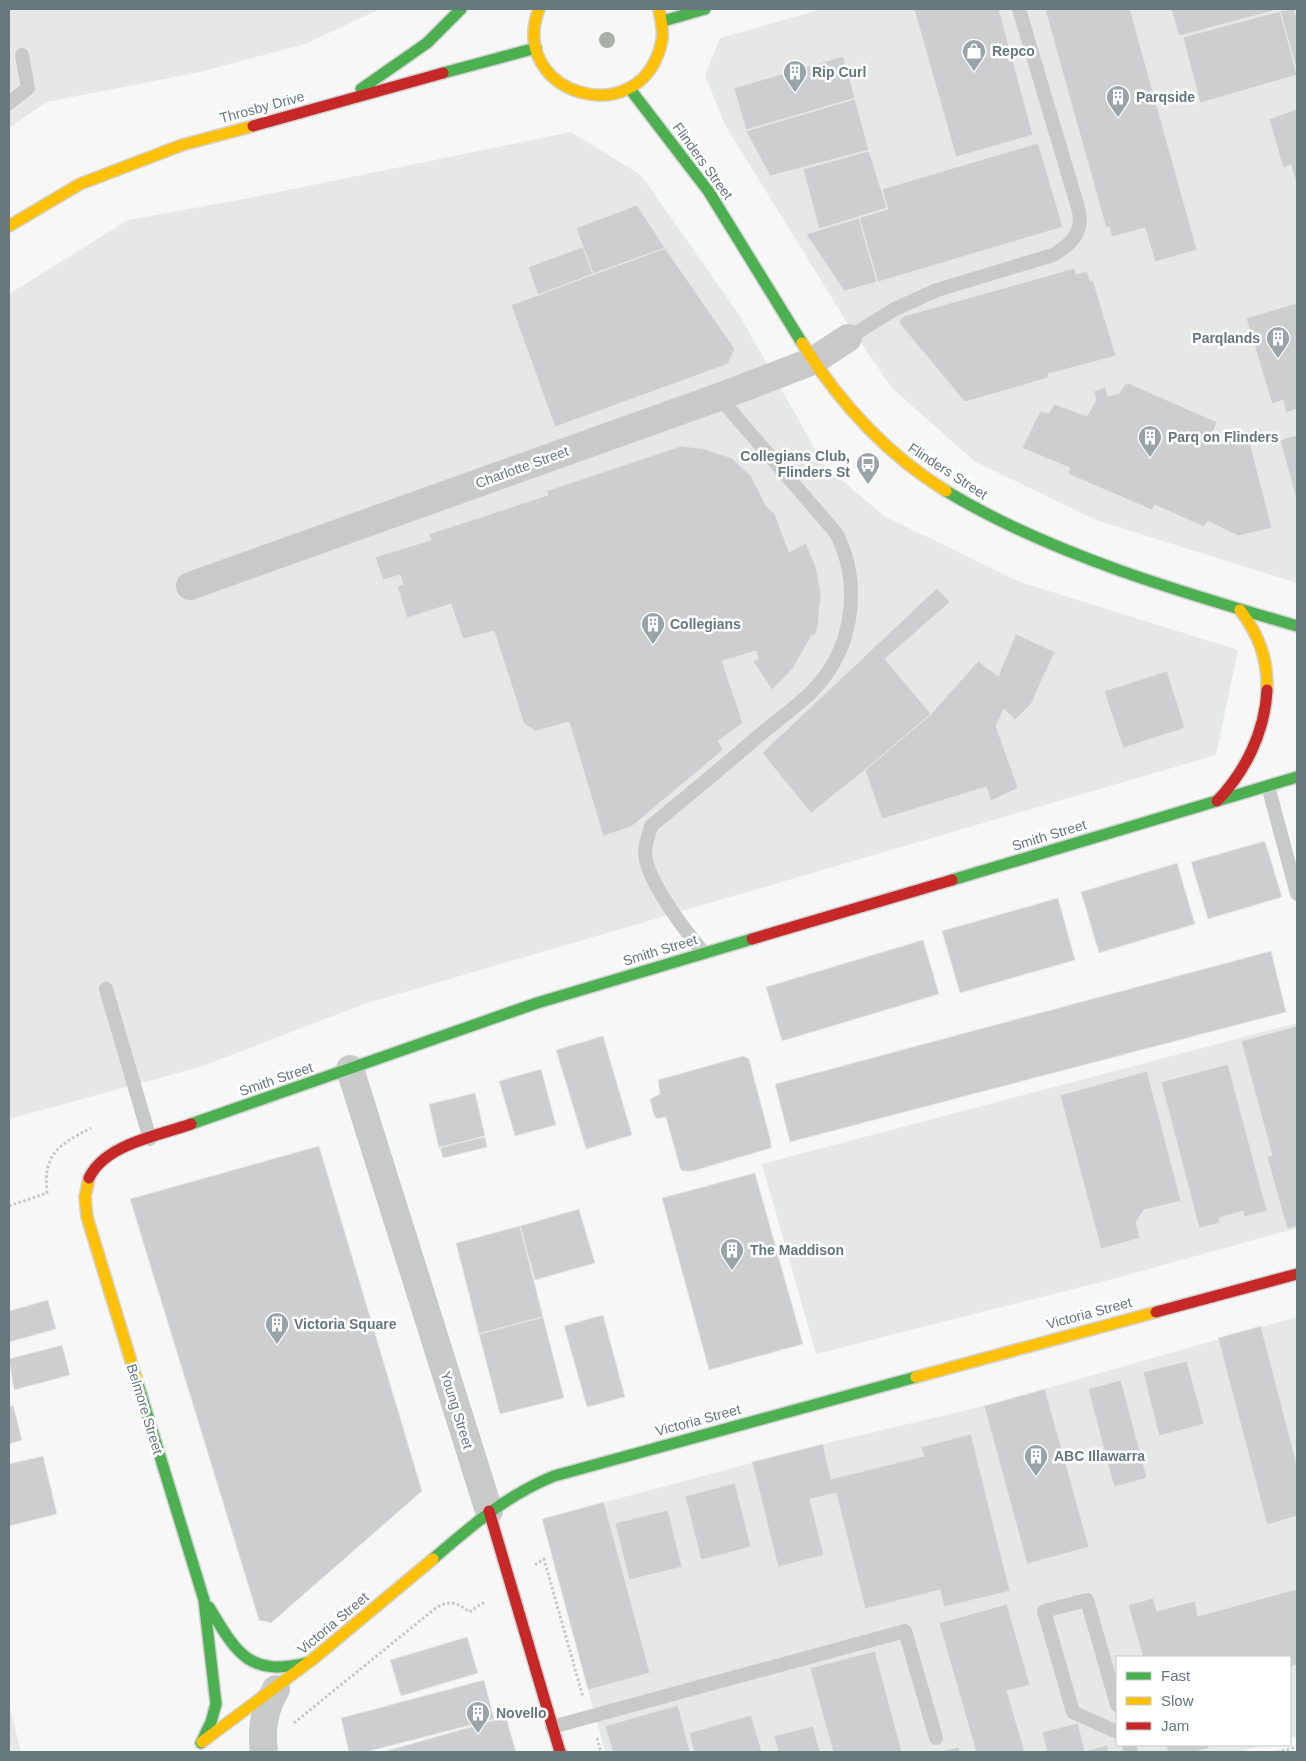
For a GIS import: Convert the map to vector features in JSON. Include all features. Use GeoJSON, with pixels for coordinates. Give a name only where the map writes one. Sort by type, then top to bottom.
{"type":"FeatureCollection","features":[{"type":"Feature","properties":{"kind":"street"},"geometry":{"type":"LineString","coordinates":[[346,100],[435,37],[451,22],[461,9]]}},
{"type":"Feature","properties":{"kind":"street"},"geometry":{"type":"LineString","coordinates":[[539,9],[534,34],[536,48],[542,63],[556,81],[577,93],[600,97],[630,89],[652,70],[662,49],[663,21],[659,9]]}},
{"type":"Feature","properties":{"kind":"street"},"geometry":{"type":"LineString","coordinates":[[663,21],[705,9]]}},
{"type":"Feature","properties":{"kind":"street","name":"Throsby Drive"},"geometry":{"type":"LineString","coordinates":[[9,226],[80,184],[182,145],[536,48]]}},
{"type":"Feature","properties":{"kind":"street","name":"Flinders Street"},"geometry":{"type":"LineString","coordinates":[[630,89],[709,192],[813,361],[870,431],[907,465],[949,493],[1025,533],[1105,564],[1240,610],[1297,626]]}},
{"type":"Feature","properties":{"kind":"street","name":"Charlotte Street"},"geometry":{"type":"LineString","coordinates":[[190,586],[719,397],[813,361],[848,338]]}},
{"type":"Feature","properties":{"kind":"street"},"geometry":{"type":"LineString","coordinates":[[1217,801],[1230,788],[1252,753],[1260,727],[1266,694],[1265,657],[1256,633],[1240,610]]}},
{"type":"Feature","properties":{"kind":"street","name":"Smith Street"},"geometry":{"type":"LineString","coordinates":[[87,1217],[84,1198],[87,1179],[96,1164],[111,1152],[537,1003],[1297,777]]}},
{"type":"Feature","properties":{"kind":"street","name":"Young Street"},"geometry":{"type":"LineString","coordinates":[[350,1069],[489,1511],[560,1752]]}},
{"type":"Feature","properties":{"kind":"street","name":"Belmore Street"},"geometry":{"type":"LineString","coordinates":[[87,1217],[204,1600],[216,1704],[212,1722],[197,1745]]}},
{"type":"Feature","properties":{"kind":"street","name":"Victoria Street"},"geometry":{"type":"LineString","coordinates":[[197,1745],[276,1689],[489,1511],[511,1495],[564,1472],[1297,1274]]}},
{"type":"Feature","properties":{"kind":"street","name":"Belmore Street"},"geometry":{"type":"LineString","coordinates":[[204,1600],[229,1639],[256,1664],[275,1670],[309,1662]]}},
{"type":"Feature","properties":{"kind":"street"},"geometry":{"type":"LineString","coordinates":[[264,1752],[262,1723],[268,1702],[276,1689]]}},
{"type":"Feature","properties":{"kind":"lane"},"geometry":{"type":"LineString","coordinates":[[848,338],[915,299],[937,290],[1053,255],[1075,238],[1080,229],[1079,210],[1019,9]]}},
{"type":"Feature","properties":{"kind":"lane"},"geometry":{"type":"LineString","coordinates":[[9,103],[28,88],[22,55]]}},
{"type":"Feature","properties":{"kind":"lane"},"geometry":{"type":"LineString","coordinates":[[704,953],[686,932],[651,875],[645,853],[651,826],[821,681],[842,648],[852,607],[850,571],[845,550],[836,533],[719,397]]}},
{"type":"Feature","properties":{"kind":"lane"},"geometry":{"type":"LineString","coordinates":[[1268,786],[1297,894]]}},
{"type":"Feature","properties":{"kind":"lane"},"geometry":{"type":"LineString","coordinates":[[106,989],[150,1139]]}},
{"type":"Feature","properties":{"kind":"lane"},"geometry":{"type":"LineString","coordinates":[[1116,1702],[1087,1600],[1044,1611],[1073,1712],[1116,1732]]}},
{"type":"Feature","properties":{"kind":"lane"},"geometry":{"type":"LineString","coordinates":[[552,1727],[905,1631],[936,1738]]}},
{"type":"Feature","properties":{"kind":"path"},"geometry":{"type":"LineString","coordinates":[[9,1206],[47,1193],[45,1171],[56,1151],[72,1138],[93,1127]]}},
{"type":"Feature","properties":{"kind":"path"},"geometry":{"type":"LineString","coordinates":[[289,1730],[335,1688],[436,1607],[449,1601],[455,1602],[470,1612],[544,1559],[601,1752]]}},
{"type":"Feature","properties":{"kind":"path"},"geometry":{"type":"LineString","coordinates":[[1277,1752],[1297,1747]]}},
{"type":"Feature","properties":{"kind":"shaded area"},"geometry":{"type":"Polygon","coordinates":[[[9,9],[380,9],[305,44],[200,72],[47,102],[9,128],[9,9]]]}},
{"type":"Feature","properties":{"kind":"shaded area"},"geometry":{"type":"Polygon","coordinates":[[[822,9],[1296,9],[1297,583],[1096,520],[974,461],[892,388],[848,324],[725,125],[705,75],[720,38],[822,9]]]}},
{"type":"Feature","properties":{"kind":"shaded area"},"geometry":{"type":"Polygon","coordinates":[[[571,132],[641,175],[740,316],[824,465],[884,516],[1020,582],[1238,650],[1216,755],[364,1004],[200,1067],[9,1119],[9,294],[128,220],[244,199],[571,132]]]}},
{"type":"Feature","properties":{"kind":"shaded area"},"geometry":{"type":"Polygon","coordinates":[[[1297,1023],[1297,1228],[1109,1280],[816,1354],[762,1164],[1297,1023]]]}},
{"type":"Feature","properties":{"kind":"shaded area"},"geometry":{"type":"Polygon","coordinates":[[[1297,1317],[1297,1736],[1291,1738],[1291,1656],[1116,1656],[1116,1746],[1261,1746],[1238,1752],[605,1752],[542,1519],[823,1444],[984,1406],[1297,1317]]]}},
{"type":"Feature","properties":{"kind":"shaded area"},"geometry":{"type":"Polygon","coordinates":[[[9,1704],[21,1752],[9,1752],[9,1704]]]}},
{"type":"Feature","properties":{"kind":"building","name":"Repco"},"geometry":{"type":"Polygon","coordinates":[[[914,9],[999,9],[1033,135],[956,157],[914,9]]]}},
{"type":"Feature","properties":{"kind":"building","name":"Parqside"},"geometry":{"type":"Polygon","coordinates":[[[1045,9],[1130,9],[1197,250],[1155,262],[1145,228],[1112,237],[1109,227],[1106,228],[1045,9]]]}},
{"type":"Feature","properties":{"kind":"building"},"geometry":{"type":"Polygon","coordinates":[[[1171,9],[1273,9],[1273,11],[1179,36],[1171,9]]]}},
{"type":"Feature","properties":{"kind":"building"},"geometry":{"type":"Polygon","coordinates":[[[1294,9],[1297,19],[1297,71],[1280,11],[1294,9]]]}},
{"type":"Feature","properties":{"kind":"building"},"geometry":{"type":"Polygon","coordinates":[[[1280,11],[1297,75],[1200,103],[1183,37],[1280,11]]]}},
{"type":"Feature","properties":{"kind":"building","name":"Rip Curl"},"geometry":{"type":"Polygon","coordinates":[[[843,56],[855,98],[746,130],[734,88],[843,56]]]}},
{"type":"Feature","properties":{"kind":"building"},"geometry":{"type":"Polygon","coordinates":[[[855,99],[869,150],[770,176],[746,131],[855,99]]]}},
{"type":"Feature","properties":{"kind":"building"},"geometry":{"type":"Polygon","coordinates":[[[1297,109],[1297,186],[1291,165],[1283,168],[1269,119],[1297,109]]]}},
{"type":"Feature","properties":{"kind":"building"},"geometry":{"type":"Polygon","coordinates":[[[1038,143],[1063,227],[878,282],[859,218],[888,209],[882,189],[1038,143]]]}},
{"type":"Feature","properties":{"kind":"building"},"geometry":{"type":"Polygon","coordinates":[[[869,151],[887,208],[819,229],[803,169],[869,151]]]}},
{"type":"Feature","properties":{"kind":"building"},"geometry":{"type":"Polygon","coordinates":[[[637,205],[665,248],[593,274],[576,228],[637,205]]]}},
{"type":"Feature","properties":{"kind":"building"},"geometry":{"type":"Polygon","coordinates":[[[859,218],[877,282],[844,291],[806,234],[859,218]]]}},
{"type":"Feature","properties":{"kind":"building"},"geometry":{"type":"Polygon","coordinates":[[[583,247],[593,274],[538,295],[528,267],[583,247]]]}},
{"type":"Feature","properties":{"kind":"building"},"geometry":{"type":"Polygon","coordinates":[[[665,248],[735,349],[728,364],[555,427],[511,305],[665,248]]]}},
{"type":"Feature","properties":{"kind":"building"},"geometry":{"type":"Polygon","coordinates":[[[1075,268],[1076,274],[1087,271],[1090,281],[1093,280],[1116,356],[1048,374],[1048,378],[965,402],[899,321],[904,316],[1075,268]]]}},
{"type":"Feature","properties":{"kind":"building","name":"Parqlands"},"geometry":{"type":"Polygon","coordinates":[[[1297,303],[1297,409],[1286,413],[1283,400],[1272,404],[1246,318],[1297,303]]]}},
{"type":"Feature","properties":{"kind":"building","name":"Parq on Flinders"},"geometry":{"type":"Polygon","coordinates":[[[1128,383],[1217,422],[1210,441],[1216,444],[1248,435],[1272,528],[1238,536],[1208,521],[1204,527],[1155,505],[1152,510],[1068,474],[1070,468],[1022,448],[1040,411],[1049,413],[1054,404],[1087,416],[1096,400],[1094,391],[1105,387],[1108,396],[1120,393],[1124,385],[1128,383]]]}},
{"type":"Feature","properties":{"kind":"building"},"geometry":{"type":"Polygon","coordinates":[[[1297,435],[1297,502],[1280,440],[1297,435]]]}},
{"type":"Feature","properties":{"kind":"building","name":"Collegians"},"geometry":{"type":"Polygon","coordinates":[[[681,446],[705,449],[732,458],[751,476],[767,507],[775,514],[789,552],[806,543],[816,567],[821,594],[818,626],[815,636],[812,635],[793,668],[772,690],[753,661],[758,659],[756,651],[722,661],[743,723],[718,741],[723,750],[631,827],[603,836],[569,722],[536,731],[524,724],[494,631],[463,639],[451,604],[407,618],[397,586],[403,584],[400,575],[383,580],[375,557],[431,540],[429,534],[548,495],[546,491],[681,446]]]}},
{"type":"Feature","properties":{"kind":"building"},"geometry":{"type":"Polygon","coordinates":[[[937,588],[950,602],[885,659],[931,714],[811,813],[762,753],[937,588]]]}},
{"type":"Feature","properties":{"kind":"building"},"geometry":{"type":"Polygon","coordinates":[[[1016,634],[1055,652],[1031,704],[1015,720],[1004,709],[996,726],[1018,788],[991,801],[986,787],[882,819],[865,770],[931,714],[978,661],[998,676],[1016,634]]]}},
{"type":"Feature","properties":{"kind":"building"},"geometry":{"type":"Polygon","coordinates":[[[1167,671],[1185,728],[1123,748],[1104,691],[1167,671]]]}},
{"type":"Feature","properties":{"kind":"building"},"geometry":{"type":"Polygon","coordinates":[[[1265,841],[1282,897],[1208,919],[1191,862],[1265,841]]]}},
{"type":"Feature","properties":{"kind":"building"},"geometry":{"type":"Polygon","coordinates":[[[1177,863],[1195,924],[1099,953],[1081,892],[1177,863]]]}},
{"type":"Feature","properties":{"kind":"building"},"geometry":{"type":"Polygon","coordinates":[[[1058,898],[1075,960],[960,993],[942,931],[1058,898]]]}},
{"type":"Feature","properties":{"kind":"building"},"geometry":{"type":"Polygon","coordinates":[[[923,940],[939,994],[782,1041],[766,987],[923,940]]]}},
{"type":"Feature","properties":{"kind":"building"},"geometry":{"type":"Polygon","coordinates":[[[1271,951],[1286,1012],[790,1142],[775,1084],[1271,951]]]}},
{"type":"Feature","properties":{"kind":"building"},"geometry":{"type":"Polygon","coordinates":[[[1297,1026],[1297,1226],[1287,1229],[1267,1157],[1272,1155],[1241,1041],[1297,1026]]]}},
{"type":"Feature","properties":{"kind":"building"},"geometry":{"type":"Polygon","coordinates":[[[603,1036],[632,1135],[586,1149],[556,1050],[603,1036]]]}},
{"type":"Feature","properties":{"kind":"building"},"geometry":{"type":"Polygon","coordinates":[[[743,1056],[749,1059],[771,1148],[693,1171],[682,1171],[666,1117],[657,1119],[654,1115],[650,1099],[660,1094],[658,1080],[743,1056]]]}},
{"type":"Feature","properties":{"kind":"building"},"geometry":{"type":"Polygon","coordinates":[[[1228,1064],[1267,1211],[1244,1217],[1243,1211],[1219,1218],[1220,1223],[1199,1228],[1161,1082],[1228,1064]]]}},
{"type":"Feature","properties":{"kind":"building"},"geometry":{"type":"Polygon","coordinates":[[[541,1069],[556,1125],[515,1136],[499,1081],[541,1069]]]}},
{"type":"Feature","properties":{"kind":"building"},"geometry":{"type":"Polygon","coordinates":[[[1147,1071],[1181,1201],[1144,1210],[1136,1222],[1140,1238],[1101,1249],[1060,1095],[1147,1071]]]}},
{"type":"Feature","properties":{"kind":"building"},"geometry":{"type":"Polygon","coordinates":[[[475,1093],[485,1136],[439,1148],[429,1104],[475,1093]]]}},
{"type":"Feature","properties":{"kind":"building"},"geometry":{"type":"Polygon","coordinates":[[[485,1137],[487,1147],[443,1158],[440,1147],[485,1137]]]}},
{"type":"Feature","properties":{"kind":"building","name":"Victoria Square"},"geometry":{"type":"Polygon","coordinates":[[[319,1146],[422,1491],[271,1623],[259,1620],[130,1199],[319,1146]]]}},
{"type":"Feature","properties":{"kind":"building","name":"The Maddison"},"geometry":{"type":"Polygon","coordinates":[[[755,1173],[803,1344],[709,1370],[662,1198],[755,1173]]]}},
{"type":"Feature","properties":{"kind":"building"},"geometry":{"type":"Polygon","coordinates":[[[579,1209],[595,1263],[535,1280],[520,1226],[579,1209]]]}},
{"type":"Feature","properties":{"kind":"building"},"geometry":{"type":"Polygon","coordinates":[[[520,1226],[543,1317],[479,1334],[456,1243],[520,1226]]]}},
{"type":"Feature","properties":{"kind":"building"},"geometry":{"type":"Polygon","coordinates":[[[48,1300],[56,1329],[9,1342],[9,1311],[48,1300]]]}},
{"type":"Feature","properties":{"kind":"building"},"geometry":{"type":"Polygon","coordinates":[[[603,1315],[625,1397],[587,1407],[564,1326],[603,1315]]]}},
{"type":"Feature","properties":{"kind":"building"},"geometry":{"type":"Polygon","coordinates":[[[543,1317],[564,1398],[500,1414],[479,1334],[543,1317]]]}},
{"type":"Feature","properties":{"kind":"building"},"geometry":{"type":"Polygon","coordinates":[[[1261,1326],[1297,1465],[1297,1516],[1267,1525],[1218,1338],[1261,1326]]]}},
{"type":"Feature","properties":{"kind":"building"},"geometry":{"type":"Polygon","coordinates":[[[62,1345],[70,1375],[14,1390],[9,1359],[62,1345]]]}},
{"type":"Feature","properties":{"kind":"building"},"geometry":{"type":"Polygon","coordinates":[[[1187,1361],[1204,1424],[1159,1436],[1143,1372],[1187,1361]]]}},
{"type":"Feature","properties":{"kind":"building"},"geometry":{"type":"Polygon","coordinates":[[[1121,1380],[1147,1478],[1114,1487],[1088,1389],[1121,1380]]]}},
{"type":"Feature","properties":{"kind":"building","name":"ABC Illawarra"},"geometry":{"type":"Polygon","coordinates":[[[1045,1389],[1089,1547],[1027,1564],[984,1406],[1045,1389]]]}},
{"type":"Feature","properties":{"kind":"building"},"geometry":{"type":"Polygon","coordinates":[[[13,1405],[22,1440],[9,1444],[9,1407],[13,1405]]]}},
{"type":"Feature","properties":{"kind":"building"},"geometry":{"type":"Polygon","coordinates":[[[971,1434],[1010,1591],[944,1607],[940,1590],[865,1609],[836,1493],[810,1499],[824,1555],[778,1567],[752,1462],[823,1444],[831,1479],[924,1456],[921,1447],[971,1434]]]}},
{"type":"Feature","properties":{"kind":"building"},"geometry":{"type":"Polygon","coordinates":[[[43,1456],[57,1514],[9,1526],[9,1464],[43,1456]]]}},
{"type":"Feature","properties":{"kind":"building"},"geometry":{"type":"Polygon","coordinates":[[[735,1483],[751,1547],[701,1560],[685,1496],[735,1483]]]}},
{"type":"Feature","properties":{"kind":"building"},"geometry":{"type":"Polygon","coordinates":[[[604,1502],[650,1673],[588,1690],[542,1519],[604,1502]]]}},
{"type":"Feature","properties":{"kind":"building"},"geometry":{"type":"Polygon","coordinates":[[[668,1510],[682,1567],[629,1580],[615,1523],[668,1510]]]}},
{"type":"Feature","properties":{"kind":"building"},"geometry":{"type":"Polygon","coordinates":[[[1297,1589],[1297,1665],[1291,1667],[1291,1656],[1143,1656],[1128,1605],[1153,1598],[1157,1611],[1195,1601],[1198,1616],[1297,1589]]]}},
{"type":"Feature","properties":{"kind":"building"},"geometry":{"type":"Polygon","coordinates":[[[1007,1604],[1030,1685],[1007,1691],[1025,1752],[976,1752],[939,1623],[1007,1604]]]}},
{"type":"Feature","properties":{"kind":"building"},"geometry":{"type":"Polygon","coordinates":[[[467,1637],[478,1673],[401,1696],[390,1660],[467,1637]]]}},
{"type":"Feature","properties":{"kind":"building"},"geometry":{"type":"Polygon","coordinates":[[[875,1651],[902,1752],[833,1752],[810,1668],[875,1651]]]}},
{"type":"Feature","properties":{"kind":"building"},"geometry":{"type":"Polygon","coordinates":[[[484,1680],[494,1719],[366,1752],[349,1752],[341,1718],[484,1680]]]}},
{"type":"Feature","properties":{"kind":"building"},"geometry":{"type":"Polygon","coordinates":[[[678,1705],[690,1752],[613,1752],[605,1726],[678,1705]]]}},
{"type":"Feature","properties":{"kind":"building"},"geometry":{"type":"Polygon","coordinates":[[[751,1715],[762,1752],[694,1752],[689,1733],[751,1715]]]}},
{"type":"Feature","properties":{"kind":"building","name":"Novello"},"geometry":{"type":"Polygon","coordinates":[[[506,1717],[516,1752],[382,1752],[506,1717]]]}},
{"type":"Feature","properties":{"kind":"building"},"geometry":{"type":"Polygon","coordinates":[[[1078,1723],[1085,1751],[1107,1745],[1109,1752],[1047,1752],[1042,1732],[1078,1723]]]}},
{"type":"Feature","properties":{"kind":"building"},"geometry":{"type":"Polygon","coordinates":[[[813,1726],[820,1752],[778,1752],[774,1736],[813,1726]]]}},
{"type":"Feature","properties":{"kind":"building"},"geometry":{"type":"Polygon","coordinates":[[[1166,1746],[1208,1746],[1209,1748],[1194,1752],[1168,1752],[1166,1746]]]}},
{"type":"Feature","properties":{"kind":"building"},"geometry":{"type":"Polygon","coordinates":[[[959,1747],[960,1752],[936,1752],[959,1747]]]}},
{"type":"Feature","properties":{"kind":"traffic: fast"},"geometry":{"type":"LineString","coordinates":[[361,89],[427,43],[461,9]]}},
{"type":"Feature","properties":{"kind":"traffic: fast"},"geometry":{"type":"LineString","coordinates":[[663,21],[705,9]]}},
{"type":"Feature","properties":{"kind":"traffic: fast"},"geometry":{"type":"LineString","coordinates":[[443,73],[536,48]]}},
{"type":"Feature","properties":{"kind":"traffic: fast"},"geometry":{"type":"LineString","coordinates":[[630,89],[709,192],[802,343]]}},
{"type":"Feature","properties":{"kind":"traffic: fast"},"geometry":{"type":"LineString","coordinates":[[946,491],[1028,534],[1072,552],[1162,585],[1297,626]]}},
{"type":"Feature","properties":{"kind":"traffic: fast"},"geometry":{"type":"LineString","coordinates":[[952,880],[1297,777]]}},
{"type":"Feature","properties":{"kind":"traffic: fast"},"geometry":{"type":"LineString","coordinates":[[191,1124],[537,1003],[752,939]]}},
{"type":"Feature","properties":{"kind":"traffic: fast"},"geometry":{"type":"LineString","coordinates":[[433,1559],[490,1512],[521,1492],[554,1476],[916,1377]]}},
{"type":"Feature","properties":{"kind":"traffic: fast"},"geometry":{"type":"LineString","coordinates":[[137,1381],[204,1600],[216,1704],[211,1722],[201,1743]]}},
{"type":"Feature","properties":{"kind":"traffic: fast"},"geometry":{"type":"LineString","coordinates":[[209,1607],[227,1637],[246,1657],[257,1663],[270,1666],[306,1663]]}},
{"type":"Feature","properties":{"kind":"traffic: slow"},"geometry":{"type":"LineString","coordinates":[[539,9],[534,39],[542,63],[558,81],[581,92],[606,95],[630,88],[650,70],[662,40],[659,9]]}},
{"type":"Feature","properties":{"kind":"traffic: slow"},"geometry":{"type":"LineString","coordinates":[[9,226],[80,184],[182,145],[253,126]]}},
{"type":"Feature","properties":{"kind":"traffic: slow"},"geometry":{"type":"LineString","coordinates":[[802,343],[832,386],[865,425],[903,461],[946,491]]}},
{"type":"Feature","properties":{"kind":"traffic: slow"},"geometry":{"type":"LineString","coordinates":[[1240,610],[1247,619],[1261,648],[1266,668],[1267,690]]}},
{"type":"Feature","properties":{"kind":"traffic: slow"},"geometry":{"type":"LineString","coordinates":[[89,1178],[85,1197],[87,1217],[137,1381]]}},
{"type":"Feature","properties":{"kind":"traffic: slow"},"geometry":{"type":"LineString","coordinates":[[916,1377],[1156,1312]]}},
{"type":"Feature","properties":{"kind":"traffic: slow"},"geometry":{"type":"LineString","coordinates":[[202,1742],[313,1659],[433,1559]]}},
{"type":"Feature","properties":{"kind":"traffic: jam"},"geometry":{"type":"LineString","coordinates":[[253,126],[443,73]]}},
{"type":"Feature","properties":{"kind":"traffic: jam"},"geometry":{"type":"LineString","coordinates":[[1217,801],[1245,764],[1252,750],[1262,721],[1267,690]]}},
{"type":"Feature","properties":{"kind":"traffic: jam"},"geometry":{"type":"LineString","coordinates":[[752,939],[952,880]]}},
{"type":"Feature","properties":{"kind":"traffic: jam"},"geometry":{"type":"LineString","coordinates":[[89,1178],[97,1166],[120,1149],[148,1137],[191,1124]]}},
{"type":"Feature","properties":{"kind":"traffic: jam"},"geometry":{"type":"LineString","coordinates":[[1156,1312],[1297,1274]]}},
{"type":"Feature","properties":{"kind":"traffic: jam"},"geometry":{"type":"LineString","coordinates":[[489,1511],[560,1752]]}},
{"type":"Feature","properties":{"kind":"place","name":"Repco"},"geometry":{"type":"Point","coordinates":[974,72]}},
{"type":"Feature","properties":{"kind":"place","name":"Rip Curl"},"geometry":{"type":"Point","coordinates":[795,93]}},
{"type":"Feature","properties":{"kind":"place","name":"Parqside"},"geometry":{"type":"Point","coordinates":[1118,118]}},
{"type":"Feature","properties":{"kind":"place","name":"Parqlands"},"geometry":{"type":"Point","coordinates":[1278,359]}},
{"type":"Feature","properties":{"kind":"place","name":"Parq on Flinders"},"geometry":{"type":"Point","coordinates":[1150,458]}},
{"type":"Feature","properties":{"kind":"place","name":"Collegians Club, Flinders St"},"geometry":{"type":"Point","coordinates":[868,485]}},
{"type":"Feature","properties":{"kind":"place","name":"Collegians"},"geometry":{"type":"Point","coordinates":[653,645]}},
{"type":"Feature","properties":{"kind":"place","name":"The Maddison"},"geometry":{"type":"Point","coordinates":[732,1271]}},
{"type":"Feature","properties":{"kind":"place","name":"Victoria Square"},"geometry":{"type":"Point","coordinates":[277,1345]}},
{"type":"Feature","properties":{"kind":"place","name":"ABC Illawarra"},"geometry":{"type":"Point","coordinates":[1036,1477]}},
{"type":"Feature","properties":{"kind":"place","name":"Novello"},"geometry":{"type":"Point","coordinates":[478,1734]}}]}
